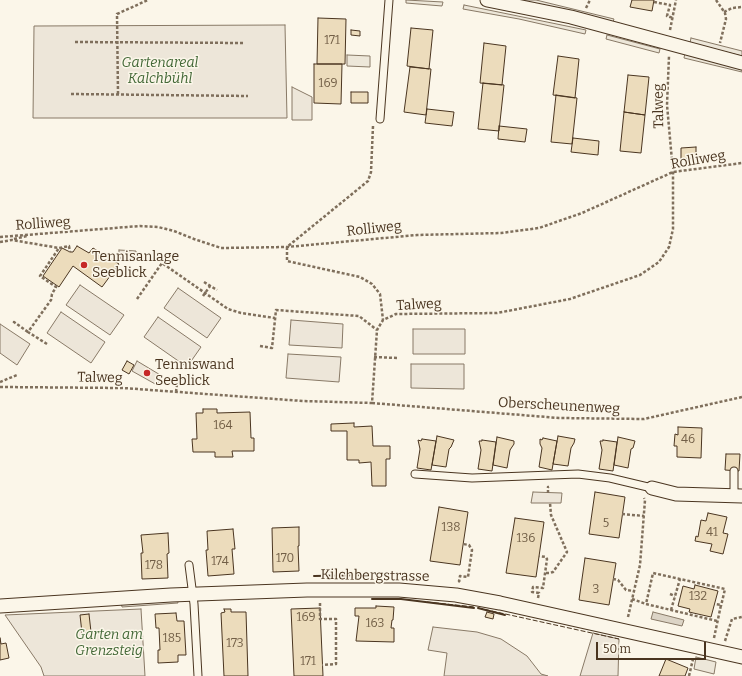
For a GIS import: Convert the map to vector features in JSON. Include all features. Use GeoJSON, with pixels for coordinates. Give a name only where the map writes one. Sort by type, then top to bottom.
{"type":"FeatureCollection","features":[{"type":"Feature","properties":{"kind":"street"},"geometry":{"type":"LineString","coordinates":[[487,0],[571,17],[717,55],[742,63]]}},
{"type":"Feature","properties":{"kind":"street"},"geometry":{"type":"LineString","coordinates":[[652,488],[676,494],[738,496]]}},
{"type":"Feature","properties":{"kind":"street","name":"Kilchbergstrasse"},"geometry":{"type":"LineString","coordinates":[[0,606],[193,594],[399,590],[428,592],[500,603],[742,657]]}},
{"type":"Feature","properties":{"kind":"lane"},"geometry":{"type":"LineString","coordinates":[[380,119],[389,0]]}},
{"type":"Feature","properties":{"kind":"lane"},"geometry":{"type":"LineString","coordinates":[[734,471],[738,496]]}},
{"type":"Feature","properties":{"kind":"lane"},"geometry":{"type":"LineString","coordinates":[[415,474],[472,478],[578,474],[610,478],[652,488]]}},
{"type":"Feature","properties":{"kind":"lane"},"geometry":{"type":"LineString","coordinates":[[189,565],[193,594],[198,676]]}},
{"type":"Feature","properties":{"kind":"path"},"geometry":{"type":"LineString","coordinates":[[118,94],[117,14],[148,0]]}},
{"type":"Feature","properties":{"kind":"path"},"geometry":{"type":"LineString","coordinates":[[586,8],[590,0]]}},
{"type":"Feature","properties":{"kind":"path","name":"Talweg"},"geometry":{"type":"LineString","coordinates":[[0,387],[91,387],[303,401],[372,403],[377,330],[383,320],[396,314],[497,313],[570,299],[640,275],[659,262],[668,247],[673,229],[673,172],[667,105],[669,63],[668,42],[676,0]]}},
{"type":"Feature","properties":{"kind":"path"},"geometry":{"type":"LineString","coordinates":[[716,0],[724,12],[726,19],[717,55]]}},
{"type":"Feature","properties":{"kind":"path"},"geometry":{"type":"LineString","coordinates":[[654,2],[670,5],[667,16],[673,18]]}},
{"type":"Feature","properties":{"kind":"path"},"geometry":{"type":"LineString","coordinates":[[724,12],[732,8],[742,7]]}},
{"type":"Feature","properties":{"kind":"path"},"geometry":{"type":"LineString","coordinates":[[75,42],[245,43]]}},
{"type":"Feature","properties":{"kind":"path"},"geometry":{"type":"LineString","coordinates":[[71,94],[248,96]]}},
{"type":"Feature","properties":{"kind":"path"},"geometry":{"type":"LineString","coordinates":[[380,119],[373,124],[371,172],[368,181],[287,247],[287,261],[360,277],[372,284],[380,294],[383,320]]}},
{"type":"Feature","properties":{"kind":"path","name":"Rolliweg"},"geometry":{"type":"LineString","coordinates":[[0,237],[140,226],[174,230],[194,239],[221,248],[287,247],[417,235],[501,233],[539,228],[582,213],[673,172],[742,163]]}},
{"type":"Feature","properties":{"kind":"path"},"geometry":{"type":"LineString","coordinates":[[0,242],[35,235]]}},
{"type":"Feature","properties":{"kind":"path"},"geometry":{"type":"LineString","coordinates":[[12,240],[59,248],[69,246],[70,252]]}},
{"type":"Feature","properties":{"kind":"path"},"geometry":{"type":"LineString","coordinates":[[28,332],[51,300],[52,294],[56,287],[40,276],[59,248]]}},
{"type":"Feature","properties":{"kind":"path"},"geometry":{"type":"LineString","coordinates":[[136,300],[162,263],[228,309],[242,313],[275,318]]}},
{"type":"Feature","properties":{"kind":"path"},"geometry":{"type":"LineString","coordinates":[[204,282],[217,290]]}},
{"type":"Feature","properties":{"kind":"path"},"geometry":{"type":"LineString","coordinates":[[203,296],[210,286]]}},
{"type":"Feature","properties":{"kind":"path"},"geometry":{"type":"LineString","coordinates":[[260,346],[272,348],[276,310],[359,316],[377,330]]}},
{"type":"Feature","properties":{"kind":"path"},"geometry":{"type":"LineString","coordinates":[[14,323],[47,344]]}},
{"type":"Feature","properties":{"kind":"path"},"geometry":{"type":"LineString","coordinates":[[374,357],[397,358]]}},
{"type":"Feature","properties":{"kind":"path"},"geometry":{"type":"LineString","coordinates":[[0,382],[17,375]]}},
{"type":"Feature","properties":{"kind":"path"},"geometry":{"type":"LineString","coordinates":[[176,392],[177,384],[186,376]]}},
{"type":"Feature","properties":{"kind":"path","name":"Oberscheunenweg"},"geometry":{"type":"LineString","coordinates":[[372,403],[558,418],[644,419],[742,397]]}},
{"type":"Feature","properties":{"kind":"path"},"geometry":{"type":"LineString","coordinates":[[627,622],[640,565],[645,500]]}},
{"type":"Feature","properties":{"kind":"path"},"geometry":{"type":"LineString","coordinates":[[546,572],[554,572],[567,552],[551,515],[550,503]]}},
{"type":"Feature","properties":{"kind":"path"},"geometry":{"type":"LineString","coordinates":[[622,514],[644,516]]}},
{"type":"Feature","properties":{"kind":"path"},"geometry":{"type":"LineString","coordinates":[[463,544],[469,546],[472,550],[468,577],[466,577]]}},
{"type":"Feature","properties":{"kind":"path"},"geometry":{"type":"LineString","coordinates":[[538,601],[539,593],[532,592],[533,587],[543,588],[548,559],[546,557],[539,556]]}},
{"type":"Feature","properties":{"kind":"path"},"geometry":{"type":"LineString","coordinates":[[646,604],[653,573],[725,589],[711,650]]}},
{"type":"Feature","properties":{"kind":"path"},"geometry":{"type":"LineString","coordinates":[[613,579],[618,580],[626,590],[634,591]]}},
{"type":"Feature","properties":{"kind":"path"},"geometry":{"type":"LineString","coordinates":[[671,610],[680,579]]}},
{"type":"Feature","properties":{"kind":"path"},"geometry":{"type":"LineString","coordinates":[[670,594],[675,596]]}},
{"type":"Feature","properties":{"kind":"path"},"geometry":{"type":"LineString","coordinates":[[320,599],[320,619],[336,618],[336,664],[322,665]]}},
{"type":"Feature","properties":{"kind":"path"},"geometry":{"type":"LineString","coordinates":[[632,599],[646,604],[717,621]]}},
{"type":"Feature","properties":{"kind":"path"},"geometry":{"type":"LineString","coordinates":[[714,604],[721,606]]}},
{"type":"Feature","properties":{"kind":"path"},"geometry":{"type":"LineString","coordinates":[[727,636],[732,619],[742,617]]}},
{"type":"Feature","properties":{"kind":"path"},"geometry":{"type":"LineString","coordinates":[[689,676],[694,655]]}},
{"type":"Feature","properties":{"kind":"green space","name":"Gartenareal Kalchbühl"},"geometry":{"type":"Polygon","coordinates":[[[285,25],[287,118],[33,118],[34,26],[285,25]]]}},
{"type":"Feature","properties":{"kind":"green space"},"geometry":{"type":"Polygon","coordinates":[[[292,87],[312,97],[312,120],[292,120],[292,87]]]}},
{"type":"Feature","properties":{"kind":"green space"},"geometry":{"type":"Polygon","coordinates":[[[119,250],[136,251],[136,260],[123,260],[123,258],[119,258],[119,250]]]}},
{"type":"Feature","properties":{"kind":"green space"},"geometry":{"type":"Polygon","coordinates":[[[80,285],[124,315],[110,335],[66,305],[80,285]]]}},
{"type":"Feature","properties":{"kind":"green space"},"geometry":{"type":"Polygon","coordinates":[[[178,288],[221,318],[207,338],[164,308],[178,288]]]}},
{"type":"Feature","properties":{"kind":"green space"},"geometry":{"type":"Polygon","coordinates":[[[61,312],[105,342],[91,363],[47,333],[61,312]]]}},
{"type":"Feature","properties":{"kind":"green space"},"geometry":{"type":"Polygon","coordinates":[[[158,317],[201,347],[187,367],[144,337],[158,317]]]}},
{"type":"Feature","properties":{"kind":"green space"},"geometry":{"type":"Polygon","coordinates":[[[291,320],[343,324],[342,348],[289,345],[291,320]]]}},
{"type":"Feature","properties":{"kind":"green space"},"geometry":{"type":"Polygon","coordinates":[[[0,324],[30,344],[17,365],[0,353],[0,324]]]}},
{"type":"Feature","properties":{"kind":"green space"},"geometry":{"type":"Polygon","coordinates":[[[413,329],[465,329],[465,354],[413,354],[413,329]]]}},
{"type":"Feature","properties":{"kind":"green space"},"geometry":{"type":"Polygon","coordinates":[[[288,354],[341,357],[339,382],[286,378],[288,354]]]}},
{"type":"Feature","properties":{"kind":"green space","name":"Tenniswand Seeblick"},"geometry":{"type":"Polygon","coordinates":[[[137,361],[162,376],[157,385],[132,371],[137,361]]]}},
{"type":"Feature","properties":{"kind":"green space"},"geometry":{"type":"Polygon","coordinates":[[[411,364],[464,364],[464,389],[411,388],[411,364]]]}},
{"type":"Feature","properties":{"kind":"green space"},"geometry":{"type":"Polygon","coordinates":[[[533,492],[562,493],[561,503],[531,503],[533,492]]]}},
{"type":"Feature","properties":{"kind":"green space","name":"Garten am Grenzsteig"},"geometry":{"type":"Polygon","coordinates":[[[141,609],[145,676],[44,676],[41,667],[5,615],[141,609]]]}},
{"type":"Feature","properties":{"kind":"green space"},"geometry":{"type":"Polygon","coordinates":[[[433,627],[477,632],[501,639],[527,656],[541,674],[548,676],[444,676],[447,653],[428,650],[433,627]]]}},
{"type":"Feature","properties":{"kind":"green space"},"geometry":{"type":"Polygon","coordinates":[[[593,633],[619,639],[618,676],[580,676],[593,633]]]}},
{"type":"Feature","properties":{"kind":"shaded area"},"geometry":{"type":"Polygon","coordinates":[[[406,0],[443,2],[442,6],[406,3],[406,0]]]}},
{"type":"Feature","properties":{"kind":"shaded area"},"geometry":{"type":"Polygon","coordinates":[[[514,0],[536,0],[614,19],[613,22],[514,0]]]}},
{"type":"Feature","properties":{"kind":"shaded area"},"geometry":{"type":"Polygon","coordinates":[[[464,5],[586,30],[585,34],[519,19],[463,9],[464,5]]]}},
{"type":"Feature","properties":{"kind":"shaded area"},"geometry":{"type":"Polygon","coordinates":[[[607,35],[660,49],[659,53],[606,39],[607,35]]]}},
{"type":"Feature","properties":{"kind":"shaded area"},"geometry":{"type":"Polygon","coordinates":[[[691,38],[742,51],[742,56],[690,43],[691,38]]]}},
{"type":"Feature","properties":{"kind":"shaded area"},"geometry":{"type":"Polygon","coordinates":[[[685,53],[742,68],[742,72],[684,58],[685,53]]]}},
{"type":"Feature","properties":{"kind":"shaded area"},"geometry":{"type":"Polygon","coordinates":[[[347,55],[370,56],[370,67],[347,66],[347,55]]]}},
{"type":"Feature","properties":{"kind":"shaded area"},"geometry":{"type":"Polygon","coordinates":[[[177,598],[178,603],[122,607],[121,602],[177,598]]]}},
{"type":"Feature","properties":{"kind":"shaded area"},"geometry":{"type":"Polygon","coordinates":[[[653,612],[684,620],[682,626],[651,619],[653,612]]]}},
{"type":"Feature","properties":{"kind":"shaded area"},"geometry":{"type":"Polygon","coordinates":[[[696,657],[716,662],[714,674],[694,669],[696,657]]]}},
{"type":"Feature","properties":{"kind":"building"},"geometry":{"type":"Polygon","coordinates":[[[632,0],[654,0],[652,11],[630,7],[632,0]]]}},
{"type":"Feature","properties":{"kind":"building"},"geometry":{"type":"Polygon","coordinates":[[[318,18],[346,19],[345,64],[317,64],[318,18]]]}},
{"type":"Feature","properties":{"kind":"building"},"geometry":{"type":"Polygon","coordinates":[[[411,28],[433,30],[429,69],[407,66],[411,28]]]}},
{"type":"Feature","properties":{"kind":"building"},"geometry":{"type":"Polygon","coordinates":[[[351,30],[360,31],[360,36],[351,35],[351,30]]]}},
{"type":"Feature","properties":{"kind":"building"},"geometry":{"type":"Polygon","coordinates":[[[484,43],[506,46],[502,85],[480,83],[484,43]]]}},
{"type":"Feature","properties":{"kind":"building"},"geometry":{"type":"Polygon","coordinates":[[[558,56],[579,59],[575,98],[553,95],[558,56]]]}},
{"type":"Feature","properties":{"kind":"building"},"geometry":{"type":"Polygon","coordinates":[[[314,64],[342,64],[341,104],[314,103],[314,64]]]}},
{"type":"Feature","properties":{"kind":"building"},"geometry":{"type":"Polygon","coordinates":[[[410,67],[431,69],[426,115],[404,112],[410,67]]]}},
{"type":"Feature","properties":{"kind":"building"},"geometry":{"type":"Polygon","coordinates":[[[628,75],[649,77],[645,115],[624,112],[628,75]]]}},
{"type":"Feature","properties":{"kind":"building"},"geometry":{"type":"Polygon","coordinates":[[[483,83],[504,85],[499,131],[478,129],[483,83]]]}},
{"type":"Feature","properties":{"kind":"building"},"geometry":{"type":"Polygon","coordinates":[[[351,92],[368,92],[368,103],[351,103],[351,92]]]}},
{"type":"Feature","properties":{"kind":"building"},"geometry":{"type":"Polygon","coordinates":[[[556,95],[577,98],[572,144],[551,142],[556,95]]]}},
{"type":"Feature","properties":{"kind":"building"},"geometry":{"type":"Polygon","coordinates":[[[427,109],[454,112],[452,126],[425,123],[427,109]]]}},
{"type":"Feature","properties":{"kind":"building"},"geometry":{"type":"Polygon","coordinates":[[[624,112],[645,115],[641,153],[620,151],[624,112]]]}},
{"type":"Feature","properties":{"kind":"building"},"geometry":{"type":"Polygon","coordinates":[[[499,126],[527,129],[525,142],[498,139],[499,126]]]}},
{"type":"Feature","properties":{"kind":"building"},"geometry":{"type":"Polygon","coordinates":[[[573,138],[599,141],[598,155],[571,152],[573,138]]]}},
{"type":"Feature","properties":{"kind":"building"},"geometry":{"type":"Polygon","coordinates":[[[696,147],[696,158],[681,159],[681,148],[696,147]]]}},
{"type":"Feature","properties":{"kind":"building","name":"Tennisanlage Seeblick"},"geometry":{"type":"Polygon","coordinates":[[[77,246],[89,253],[93,248],[119,264],[102,287],[73,266],[59,287],[43,276],[62,248],[73,252],[77,246]]]}},
{"type":"Feature","properties":{"kind":"building"},"geometry":{"type":"Polygon","coordinates":[[[127,361],[134,365],[129,374],[122,370],[127,361]]]}},
{"type":"Feature","properties":{"kind":"building"},"geometry":{"type":"Polygon","coordinates":[[[203,409],[217,409],[217,413],[250,412],[251,438],[254,438],[254,451],[232,451],[233,457],[215,457],[215,452],[193,452],[192,439],[197,439],[196,413],[203,413],[203,409]]]}},
{"type":"Feature","properties":{"kind":"building"},"geometry":{"type":"Polygon","coordinates":[[[354,423],[354,427],[372,426],[373,446],[390,446],[390,459],[386,459],[386,486],[372,486],[371,462],[359,463],[359,460],[347,460],[347,431],[331,431],[331,424],[354,423]]]}},
{"type":"Feature","properties":{"kind":"building"},"geometry":{"type":"Polygon","coordinates":[[[678,427],[702,428],[701,458],[677,457],[677,446],[674,446],[675,434],[678,435],[678,427]]]}},
{"type":"Feature","properties":{"kind":"building"},"geometry":{"type":"Polygon","coordinates":[[[437,436],[454,440],[449,449],[446,467],[432,465],[437,436]]]}},
{"type":"Feature","properties":{"kind":"building"},"geometry":{"type":"Polygon","coordinates":[[[558,436],[575,439],[571,448],[568,466],[553,464],[558,436]]]}},
{"type":"Feature","properties":{"kind":"building"},"geometry":{"type":"Polygon","coordinates":[[[497,437],[514,441],[514,444],[510,450],[507,468],[493,465],[497,437]]]}},
{"type":"Feature","properties":{"kind":"building"},"geometry":{"type":"Polygon","coordinates":[[[618,437],[635,441],[633,448],[631,449],[628,468],[614,465],[618,437]]]}},
{"type":"Feature","properties":{"kind":"building"},"geometry":{"type":"Polygon","coordinates":[[[543,438],[557,441],[552,470],[539,467],[542,448],[540,439],[542,440],[543,438]]]}},
{"type":"Feature","properties":{"kind":"building"},"geometry":{"type":"Polygon","coordinates":[[[422,439],[436,441],[431,470],[417,468],[420,449],[418,440],[421,441],[422,439]]]}},
{"type":"Feature","properties":{"kind":"building"},"geometry":{"type":"Polygon","coordinates":[[[479,441],[496,442],[492,471],[478,469],[481,450],[479,441]]]}},
{"type":"Feature","properties":{"kind":"building"},"geometry":{"type":"Polygon","coordinates":[[[600,441],[617,442],[613,471],[599,469],[602,450],[600,441]]]}},
{"type":"Feature","properties":{"kind":"building"},"geometry":{"type":"Polygon","coordinates":[[[726,454],[740,454],[739,471],[725,470],[726,454]]]}},
{"type":"Feature","properties":{"kind":"building"},"geometry":{"type":"Polygon","coordinates":[[[595,492],[625,497],[619,538],[589,534],[595,492]]]}},
{"type":"Feature","properties":{"kind":"building"},"geometry":{"type":"Polygon","coordinates":[[[439,507],[468,512],[460,565],[430,561],[439,507]]]}},
{"type":"Feature","properties":{"kind":"building"},"geometry":{"type":"Polygon","coordinates":[[[708,513],[727,517],[723,533],[728,534],[723,554],[710,551],[712,544],[695,541],[696,536],[698,537],[701,520],[706,521],[708,513]]]}},
{"type":"Feature","properties":{"kind":"building"},"geometry":{"type":"Polygon","coordinates":[[[515,518],[544,522],[536,577],[506,573],[515,518]]]}},
{"type":"Feature","properties":{"kind":"building"},"geometry":{"type":"Polygon","coordinates":[[[299,527],[299,571],[273,572],[272,528],[299,527]]]}},
{"type":"Feature","properties":{"kind":"building"},"geometry":{"type":"Polygon","coordinates":[[[233,529],[235,549],[232,549],[234,574],[208,576],[206,550],[208,550],[207,531],[233,529]]]}},
{"type":"Feature","properties":{"kind":"building"},"geometry":{"type":"Polygon","coordinates":[[[168,533],[168,578],[142,579],[141,553],[143,553],[141,535],[168,533]]]}},
{"type":"Feature","properties":{"kind":"building"},"geometry":{"type":"Polygon","coordinates":[[[585,558],[616,563],[609,605],[579,600],[585,558]]]}},
{"type":"Feature","properties":{"kind":"building"},"geometry":{"type":"Polygon","coordinates":[[[695,585],[718,591],[711,617],[689,612],[690,609],[678,606],[683,586],[694,589],[695,585]]]}},
{"type":"Feature","properties":{"kind":"building"},"geometry":{"type":"Polygon","coordinates":[[[376,606],[394,607],[391,628],[394,628],[394,642],[356,641],[359,616],[355,616],[355,608],[376,608],[376,606]]]}},
{"type":"Feature","properties":{"kind":"building"},"geometry":{"type":"Polygon","coordinates":[[[320,608],[323,676],[294,676],[291,609],[320,608]]]}},
{"type":"Feature","properties":{"kind":"building"},"geometry":{"type":"Polygon","coordinates":[[[224,609],[231,609],[231,612],[246,612],[248,676],[224,676],[221,613],[225,612],[224,609]]]}},
{"type":"Feature","properties":{"kind":"building"},"geometry":{"type":"Polygon","coordinates":[[[487,612],[494,614],[493,619],[485,617],[487,612]]]}},
{"type":"Feature","properties":{"kind":"building"},"geometry":{"type":"Polygon","coordinates":[[[176,613],[177,621],[184,621],[186,655],[178,655],[178,662],[158,663],[158,650],[160,650],[159,628],[156,628],[155,614],[176,613]]]}},
{"type":"Feature","properties":{"kind":"building"},"geometry":{"type":"Polygon","coordinates":[[[89,614],[91,632],[82,633],[80,615],[89,614]]]}},
{"type":"Feature","properties":{"kind":"building"},"geometry":{"type":"Polygon","coordinates":[[[0,638],[1,644],[6,643],[9,658],[0,660],[0,638]]]}},
{"type":"Feature","properties":{"kind":"building"},"geometry":{"type":"Polygon","coordinates":[[[666,659],[688,668],[685,676],[659,676],[666,659]]]}},
{"type":"Feature","properties":{"kind":"fence"},"geometry":{"type":"LineString","coordinates":[[427,602],[475,607]]}},
{"type":"Feature","properties":{"kind":"fence"},"geometry":{"type":"LineString","coordinates":[[478,608],[619,639]]}},
{"type":"Feature","properties":{"kind":"wall"},"geometry":{"type":"LineString","coordinates":[[314,576],[370,575]]}},
{"type":"Feature","properties":{"kind":"wall"},"geometry":{"type":"LineString","coordinates":[[372,599],[401,599],[474,608]]}},
{"type":"Feature","properties":{"kind":"wall"},"geometry":{"type":"LineString","coordinates":[[478,608],[505,615]]}},
{"type":"Feature","properties":{"kind":"place","name":"Tennisanlage Seeblick"},"geometry":{"type":"Point","coordinates":[84,265]}},
{"type":"Feature","properties":{"kind":"place","name":"Tenniswand Seeblick"},"geometry":{"type":"Point","coordinates":[147,373]}}]}
